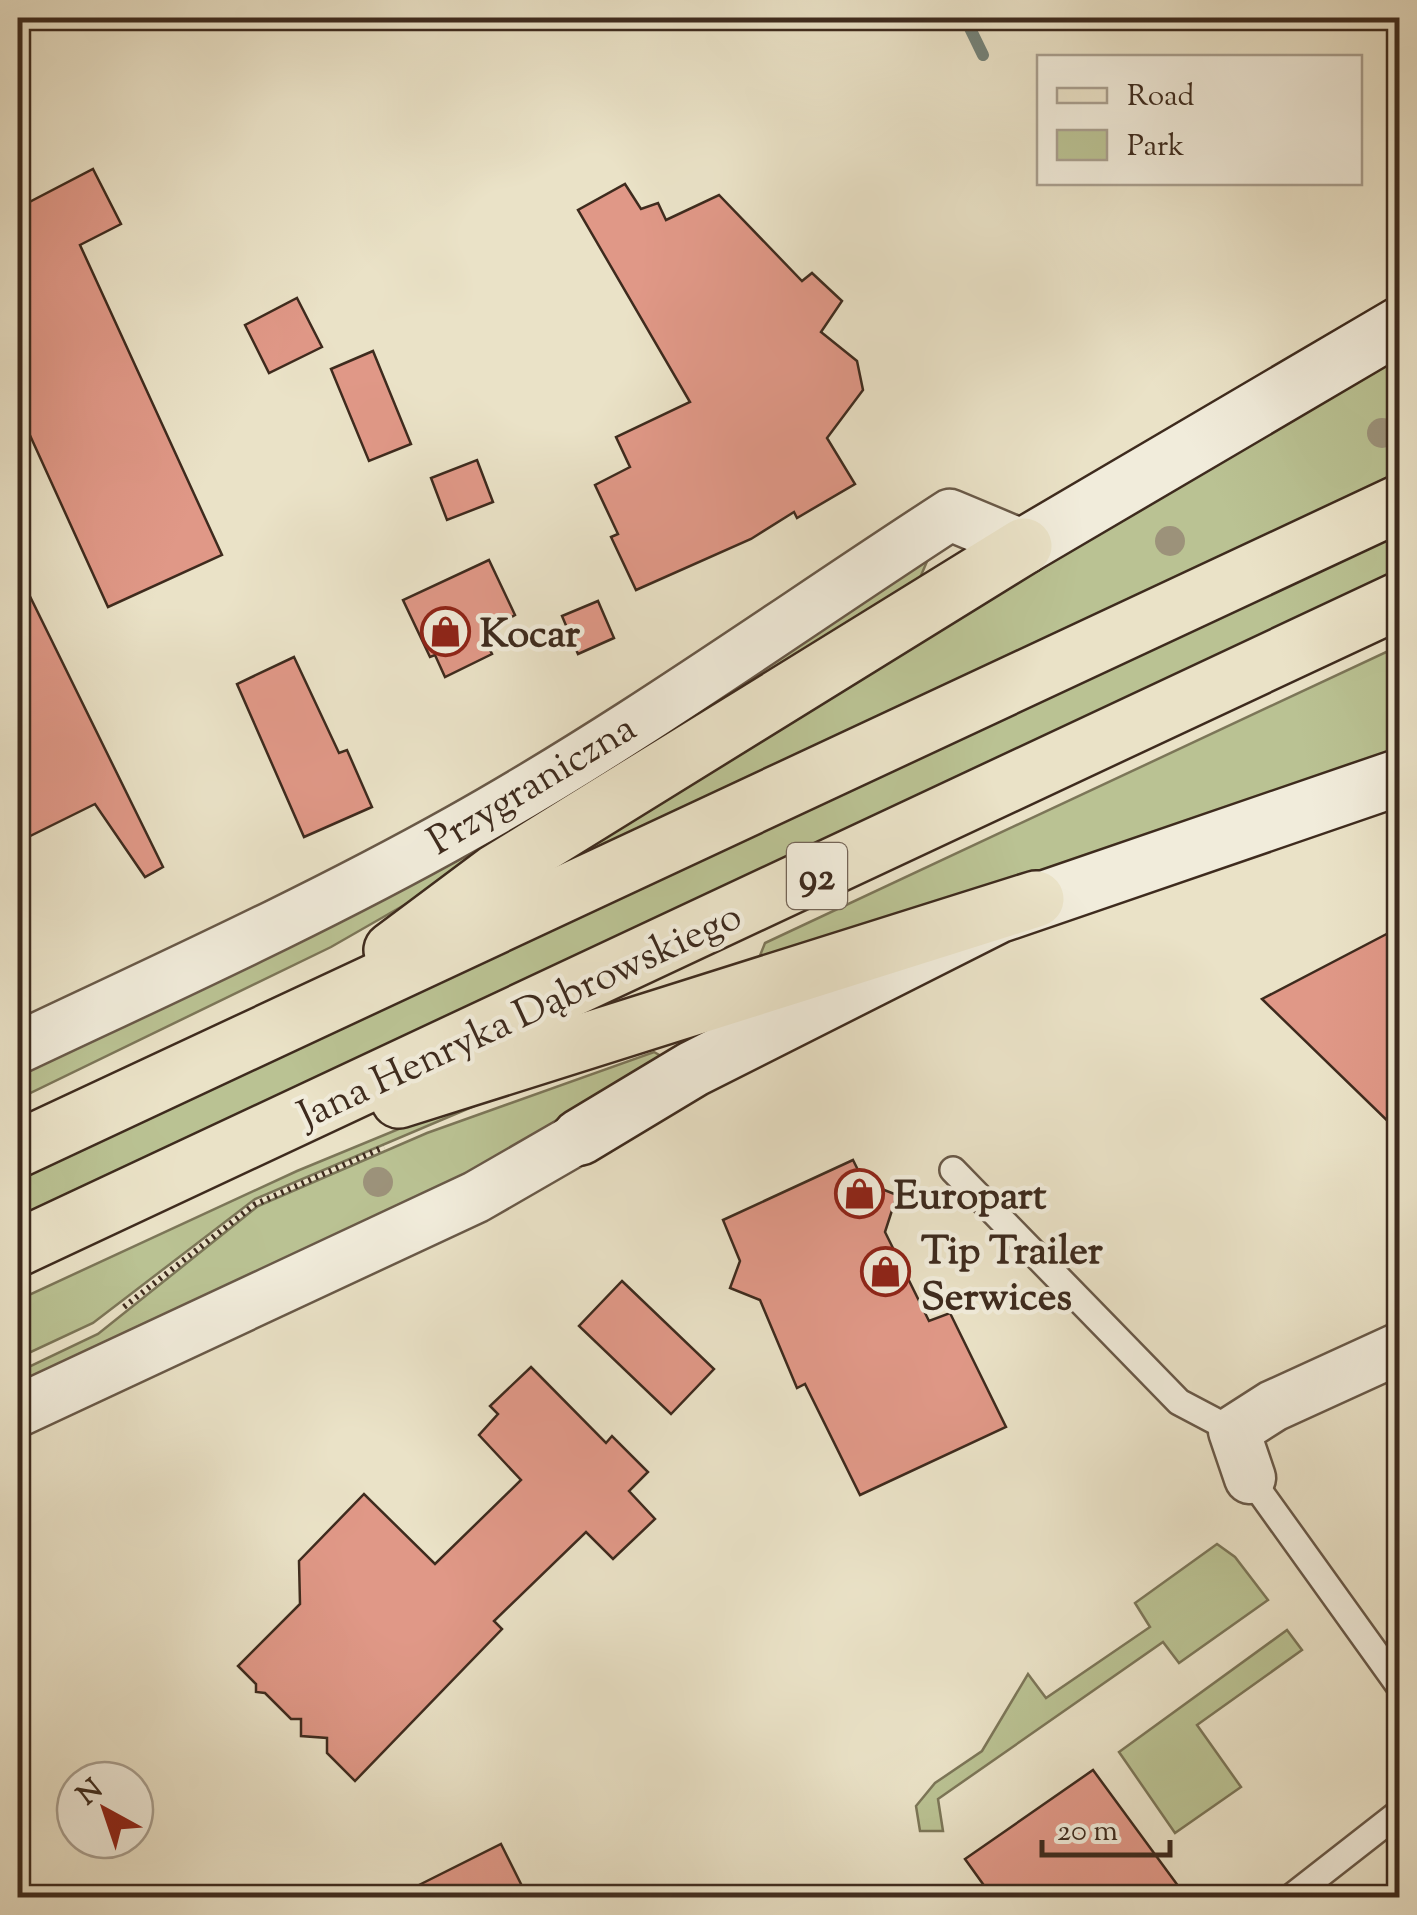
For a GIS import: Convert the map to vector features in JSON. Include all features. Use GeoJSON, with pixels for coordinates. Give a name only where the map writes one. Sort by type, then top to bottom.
{"type":"FeatureCollection","features":[{"type":"Feature","properties":{"kind":"main road","name":"92"},"geometry":{"type":"LineString","coordinates":[[18,1149],[1400,502]]}},
{"type":"Feature","properties":{"kind":"main road"},"geometry":{"type":"LineString","coordinates":[[302,1018],[495,873],[1024,546]]}},
{"type":"Feature","properties":{"kind":"main road","name":"Jana Henryka Dąbrowskiego"},"geometry":{"type":"LineString","coordinates":[[18,1248],[1400,600]]}},
{"type":"Feature","properties":{"kind":"main road"},"geometry":{"type":"LineString","coordinates":[[233,1148],[471,1079],[1036,899]]}},
{"type":"Feature","properties":{"kind":"street"},"geometry":{"type":"LineString","coordinates":[[1024,546],[1400,325]]}},
{"type":"Feature","properties":{"kind":"street","name":"Przygraniczna"},"geometry":{"type":"LineString","coordinates":[[18,1048],[459,830],[558,771],[950,515],[1024,546]]}},
{"type":"Feature","properties":{"kind":"street"},"geometry":{"type":"LineString","coordinates":[[18,1411],[476,1197],[692,1069],[1036,899],[1224,841],[1400,777]]}},
{"type":"Feature","properties":{"kind":"street"},"geometry":{"type":"LineString","coordinates":[[1250,1478],[1234,1431],[1272,1406],[1400,1348]]}},
{"type":"Feature","properties":{"kind":"lane"},"geometry":{"type":"LineString","coordinates":[[953,1170],[1179,1402],[1234,1431]]}},
{"type":"Feature","properties":{"kind":"lane"},"geometry":{"type":"LineString","coordinates":[[1250,1478],[1400,1688]]}},
{"type":"Feature","properties":{"kind":"lane"},"geometry":{"type":"LineString","coordinates":[[1290,1898],[1400,1812]]}},
{"type":"Feature","properties":{"kind":"path"},"geometry":{"type":"LineString","coordinates":[[110,1317],[254,1205],[392,1144]]}},
{"type":"Feature","properties":{"kind":"green space"},"geometry":{"type":"Polygon","coordinates":[[[1399,350],[1399,472],[1112,613],[499,893],[1399,350]]]}},
{"type":"Feature","properties":{"kind":"green space"},"geometry":{"type":"Polygon","coordinates":[[[1399,530],[1399,574],[18,1221],[18,1179],[1399,530]]]}},
{"type":"Feature","properties":{"kind":"green space"},"geometry":{"type":"Polygon","coordinates":[[[928,559],[914,592],[495,853],[331,947],[18,1099],[18,1070],[928,559]]]}},
{"type":"Feature","properties":{"kind":"green space"},"geometry":{"type":"Polygon","coordinates":[[[1399,646],[1399,755],[1273,807],[759,958],[765,943],[1399,646]]]}},
{"type":"Feature","properties":{"kind":"green space"},"geometry":{"type":"Polygon","coordinates":[[[654,1052],[677,1065],[611,1102],[18,1396],[18,1372],[98,1334],[258,1206],[427,1133],[654,1052]]]}},
{"type":"Feature","properties":{"kind":"green space"},"geometry":{"type":"Polygon","coordinates":[[[493,1090],[505,1093],[255,1199],[93,1323],[18,1358],[18,1300],[297,1171],[493,1090]]]}},
{"type":"Feature","properties":{"kind":"green space"},"geometry":{"type":"Polygon","coordinates":[[[1217,1544],[1235,1557],[1268,1600],[1179,1663],[1163,1642],[938,1799],[943,1831],[920,1831],[916,1806],[935,1783],[982,1751],[1028,1674],[1046,1698],[1150,1627],[1135,1603],[1217,1544]]]}},
{"type":"Feature","properties":{"kind":"green space"},"geometry":{"type":"Polygon","coordinates":[[[1287,1630],[1302,1650],[1197,1725],[1241,1787],[1175,1833],[1119,1752],[1287,1630]]]}},
{"type":"Feature","properties":{"kind":"building"},"geometry":{"type":"Polygon","coordinates":[[[93,169],[121,224],[80,245],[222,555],[108,607],[18,409],[18,208],[93,169]]]}},
{"type":"Feature","properties":{"kind":"building"},"geometry":{"type":"Polygon","coordinates":[[[625,184],[641,209],[658,203],[666,220],[719,195],[802,281],[812,273],[842,301],[821,332],[857,361],[863,390],[827,438],[855,484],[797,518],[794,512],[751,539],[636,590],[611,537],[618,534],[595,485],[630,467],[616,437],[690,402],[578,210],[625,184]]]}},
{"type":"Feature","properties":{"kind":"building"},"geometry":{"type":"Polygon","coordinates":[[[297,298],[322,347],[269,373],[245,325],[297,298]]]}},
{"type":"Feature","properties":{"kind":"building"},"geometry":{"type":"Polygon","coordinates":[[[373,351],[411,444],[369,461],[331,369],[373,351]]]}},
{"type":"Feature","properties":{"kind":"building"},"geometry":{"type":"Polygon","coordinates":[[[477,460],[493,502],[447,520],[431,478],[477,460]]]}},
{"type":"Feature","properties":{"kind":"building"},"geometry":{"type":"Polygon","coordinates":[[[489,560],[515,615],[482,634],[492,654],[445,677],[435,655],[430,657],[403,600],[489,560]]]}},
{"type":"Feature","properties":{"kind":"building"},"geometry":{"type":"Polygon","coordinates":[[[18,572],[163,867],[145,877],[95,804],[18,842],[18,572]]]}},
{"type":"Feature","properties":{"kind":"building"},"geometry":{"type":"Polygon","coordinates":[[[598,601],[614,638],[578,654],[562,616],[598,601]]]}},
{"type":"Feature","properties":{"kind":"building"},"geometry":{"type":"Polygon","coordinates":[[[294,657],[339,753],[347,750],[372,807],[304,837],[237,684],[294,657]]]}},
{"type":"Feature","properties":{"kind":"building"},"geometry":{"type":"Polygon","coordinates":[[[1400,927],[1400,1133],[1262,999],[1400,927]]]}},
{"type":"Feature","properties":{"kind":"building"},"geometry":{"type":"Polygon","coordinates":[[[853,1160],[864,1182],[897,1195],[885,1232],[929,1321],[950,1313],[1006,1427],[860,1495],[805,1384],[797,1388],[760,1300],[730,1288],[740,1261],[723,1220],[853,1160]]]}},
{"type":"Feature","properties":{"kind":"building"},"geometry":{"type":"Polygon","coordinates":[[[622,1281],[714,1369],[671,1414],[579,1326],[622,1281]]]}},
{"type":"Feature","properties":{"kind":"building"},"geometry":{"type":"Polygon","coordinates":[[[531,1367],[606,1443],[612,1436],[648,1472],[629,1491],[655,1519],[613,1559],[586,1532],[494,1621],[502,1629],[355,1781],[327,1753],[327,1738],[301,1736],[301,1719],[291,1719],[265,1693],[256,1692],[256,1684],[238,1666],[300,1604],[299,1561],[364,1494],[435,1564],[521,1480],[479,1435],[498,1414],[490,1406],[531,1367]]]}},
{"type":"Feature","properties":{"kind":"building"},"geometry":{"type":"Polygon","coordinates":[[[1093,1770],[1187,1898],[993,1898],[965,1859],[1093,1770]]]}},
{"type":"Feature","properties":{"kind":"building"},"geometry":{"type":"Polygon","coordinates":[[[501,1844],[528,1898],[393,1898],[501,1844]]]}},
{"type":"Feature","properties":{"kind":"waterway"},"geometry":{"type":"LineString","coordinates":[[965,18],[983,55]]}},
{"type":"Feature","properties":{"kind":"place","name":"Kocar"},"geometry":{"type":"Point","coordinates":[445,632]}},
{"type":"Feature","properties":{"kind":"place","name":"Europart"},"geometry":{"type":"Point","coordinates":[859,1194]}},
{"type":"Feature","properties":{"kind":"place","name":"Tip Trailer Serwices"},"geometry":{"type":"Point","coordinates":[886,1272]}}]}
